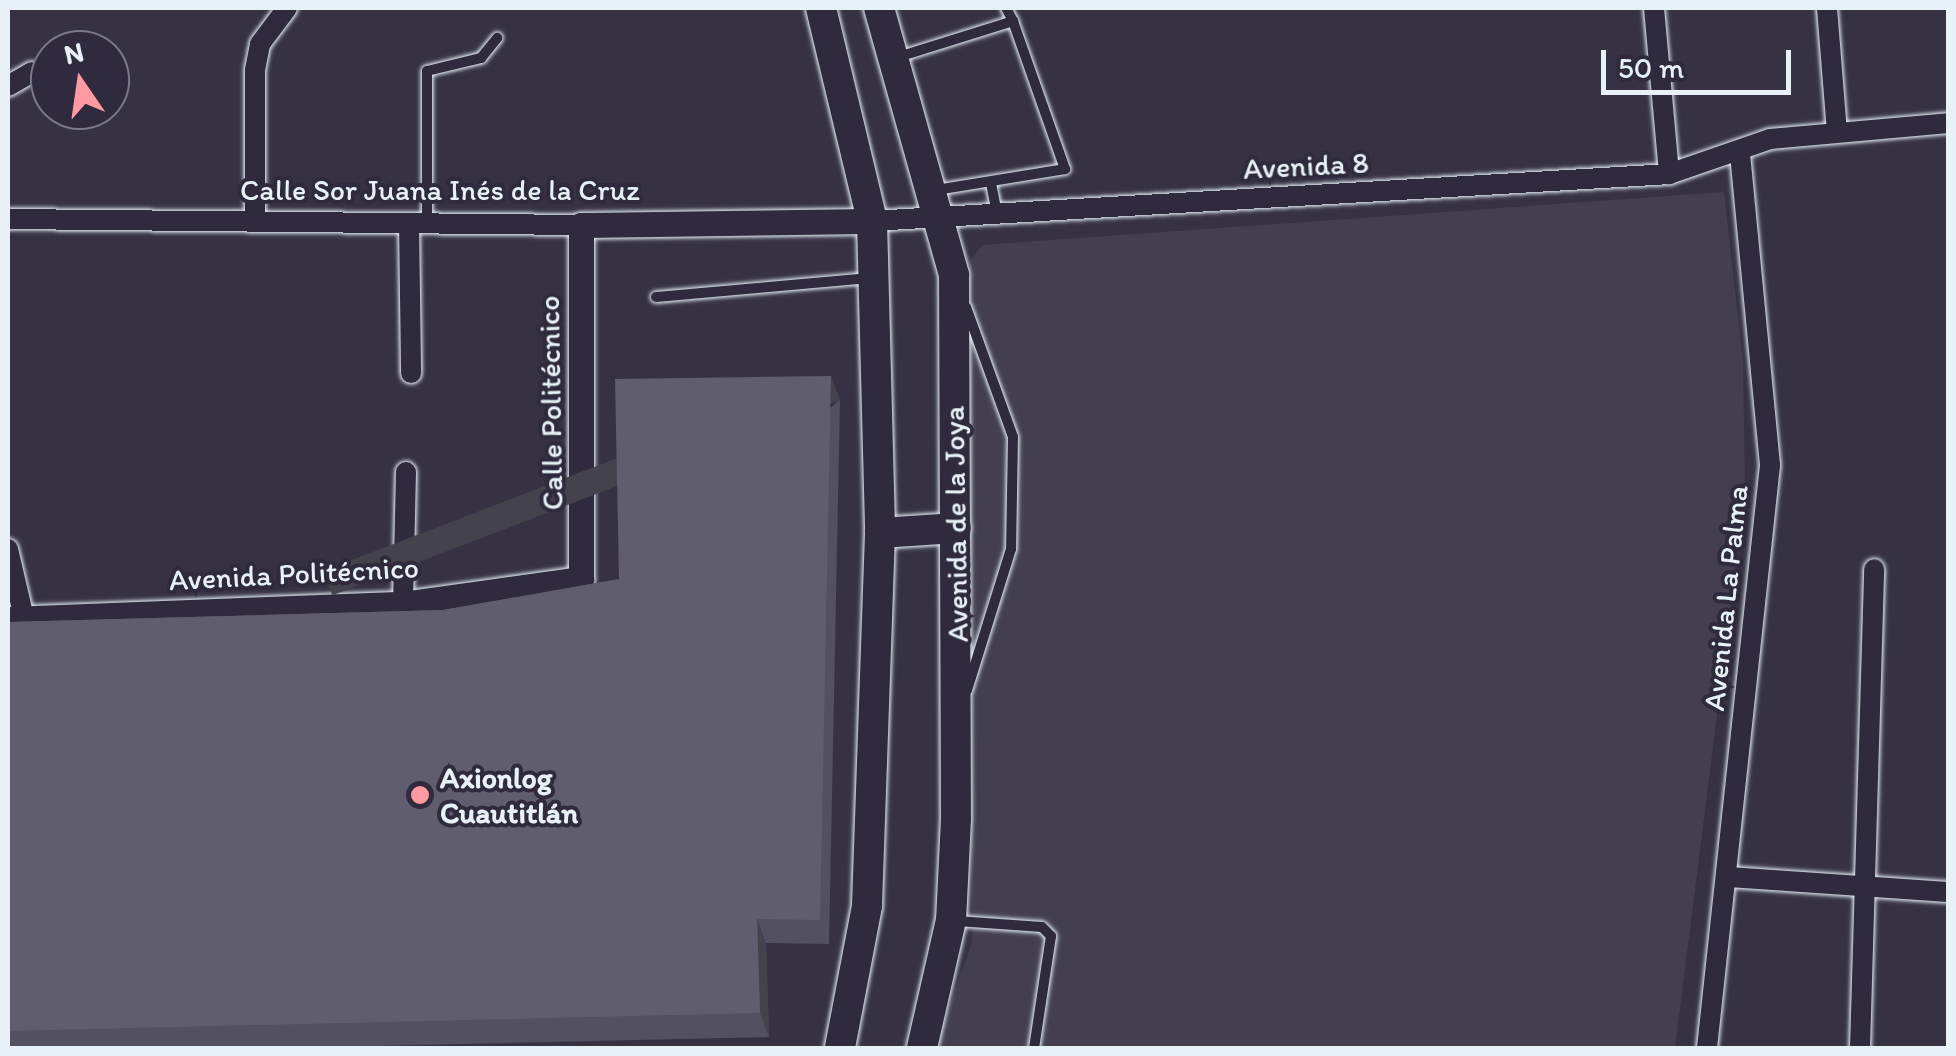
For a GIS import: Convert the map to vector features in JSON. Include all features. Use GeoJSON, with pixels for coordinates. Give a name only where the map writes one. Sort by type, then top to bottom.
{"type":"FeatureCollection","features":[{"type":"Feature","properties":{"kind":"main road"},"geometry":{"type":"LineString","coordinates":[[821,8],[872,222],[880,533],[866,906],[840,1048]]}},
{"type":"Feature","properties":{"kind":"main road","name":"Avenida de la Joya"},"geometry":{"type":"LineString","coordinates":[[879,8],[954,275],[958,720],[951,920],[922,1048]]}},
{"type":"Feature","properties":{"kind":"main road"},"geometry":{"type":"LineString","coordinates":[[880,533],[956,528]]}},
{"type":"Feature","properties":{"kind":"street"},"geometry":{"type":"LineString","coordinates":[[254,221],[255,70],[260,44],[288,8]]}},
{"type":"Feature","properties":{"kind":"street"},"geometry":{"type":"LineString","coordinates":[[1654,8],[1669,174]]}},
{"type":"Feature","properties":{"kind":"street"},"geometry":{"type":"LineString","coordinates":[[1827,8],[1838,131]]}},
{"type":"Feature","properties":{"kind":"street"},"geometry":{"type":"LineString","coordinates":[[8,86],[30,73]]}},
{"type":"Feature","properties":{"kind":"street"},"geometry":{"type":"LineString","coordinates":[[1740,153],[1770,139],[1948,122]]}},
{"type":"Feature","properties":{"kind":"street","name":"Avenida 8"},"geometry":{"type":"LineString","coordinates":[[872,222],[937,204],[997,214],[1669,174],[1740,153]]}},
{"type":"Feature","properties":{"kind":"street","name":"Avenida La Palma"},"geometry":{"type":"LineString","coordinates":[[1707,1048],[1770,465],[1740,153]]}},
{"type":"Feature","properties":{"kind":"street","name":"Calle Sor Juana Inés de la Cruz"},"geometry":{"type":"LineString","coordinates":[[8,218],[581,225],[872,222]]}},
{"type":"Feature","properties":{"kind":"street"},"geometry":{"type":"LineString","coordinates":[[411,374],[418,223]]}},
{"type":"Feature","properties":{"kind":"street","name":"Calle Politécnico"},"geometry":{"type":"LineString","coordinates":[[581,225],[582,579]]}},
{"type":"Feature","properties":{"kind":"street"},"geometry":{"type":"LineString","coordinates":[[404,604],[406,472]]}},
{"type":"Feature","properties":{"kind":"street"},"geometry":{"type":"LineString","coordinates":[[8,549],[16,619]]}},
{"type":"Feature","properties":{"kind":"street"},"geometry":{"type":"LineString","coordinates":[[1860,1048],[1874,569]]}},
{"type":"Feature","properties":{"kind":"street","name":"Avenida Politécnico"},"geometry":{"type":"LineString","coordinates":[[16,619],[404,604],[582,579]]}},
{"type":"Feature","properties":{"kind":"street"},"geometry":{"type":"LineString","coordinates":[[1728,878],[1865,883],[1948,892]]}},
{"type":"Feature","properties":{"kind":"lane"},"geometry":{"type":"LineString","coordinates":[[937,204],[991,183],[1064,169],[1006,8]]}},
{"type":"Feature","properties":{"kind":"lane"},"geometry":{"type":"LineString","coordinates":[[894,59],[1013,21]]}},
{"type":"Feature","properties":{"kind":"lane"},"geometry":{"type":"LineString","coordinates":[[418,223],[427,71],[481,58],[498,38]]}},
{"type":"Feature","properties":{"kind":"lane"},"geometry":{"type":"LineString","coordinates":[[991,183],[997,214]]}},
{"type":"Feature","properties":{"kind":"lane"},"geometry":{"type":"LineString","coordinates":[[954,275],[1013,437],[1011,549],[958,720]]}},
{"type":"Feature","properties":{"kind":"lane"},"geometry":{"type":"LineString","coordinates":[[656,296],[874,278]]}},
{"type":"Feature","properties":{"kind":"lane"},"geometry":{"type":"LineString","coordinates":[[951,920],[1042,927],[1051,936],[1034,1048]]}},
{"type":"Feature","properties":{"kind":"shaded area"},"geometry":{"type":"Polygon","coordinates":[[[1724,192],[1743,363],[1745,493],[1675,1048],[935,1048],[972,942],[970,261],[982,245],[1724,192]]]}},
{"type":"Feature","properties":{"kind":"building","name":"Axionlog Cuautitlán"},"geometry":{"type":"Polygon","coordinates":[[[831,376],[820,920],[757,919],[760,1013],[8,1031],[8,622],[443,610],[619,579],[615,379],[831,376]]]}},
{"type":"Feature","properties":{"kind":"place","name":"Axionlog Cuautitlán"},"geometry":{"type":"Point","coordinates":[420,795]}}]}
